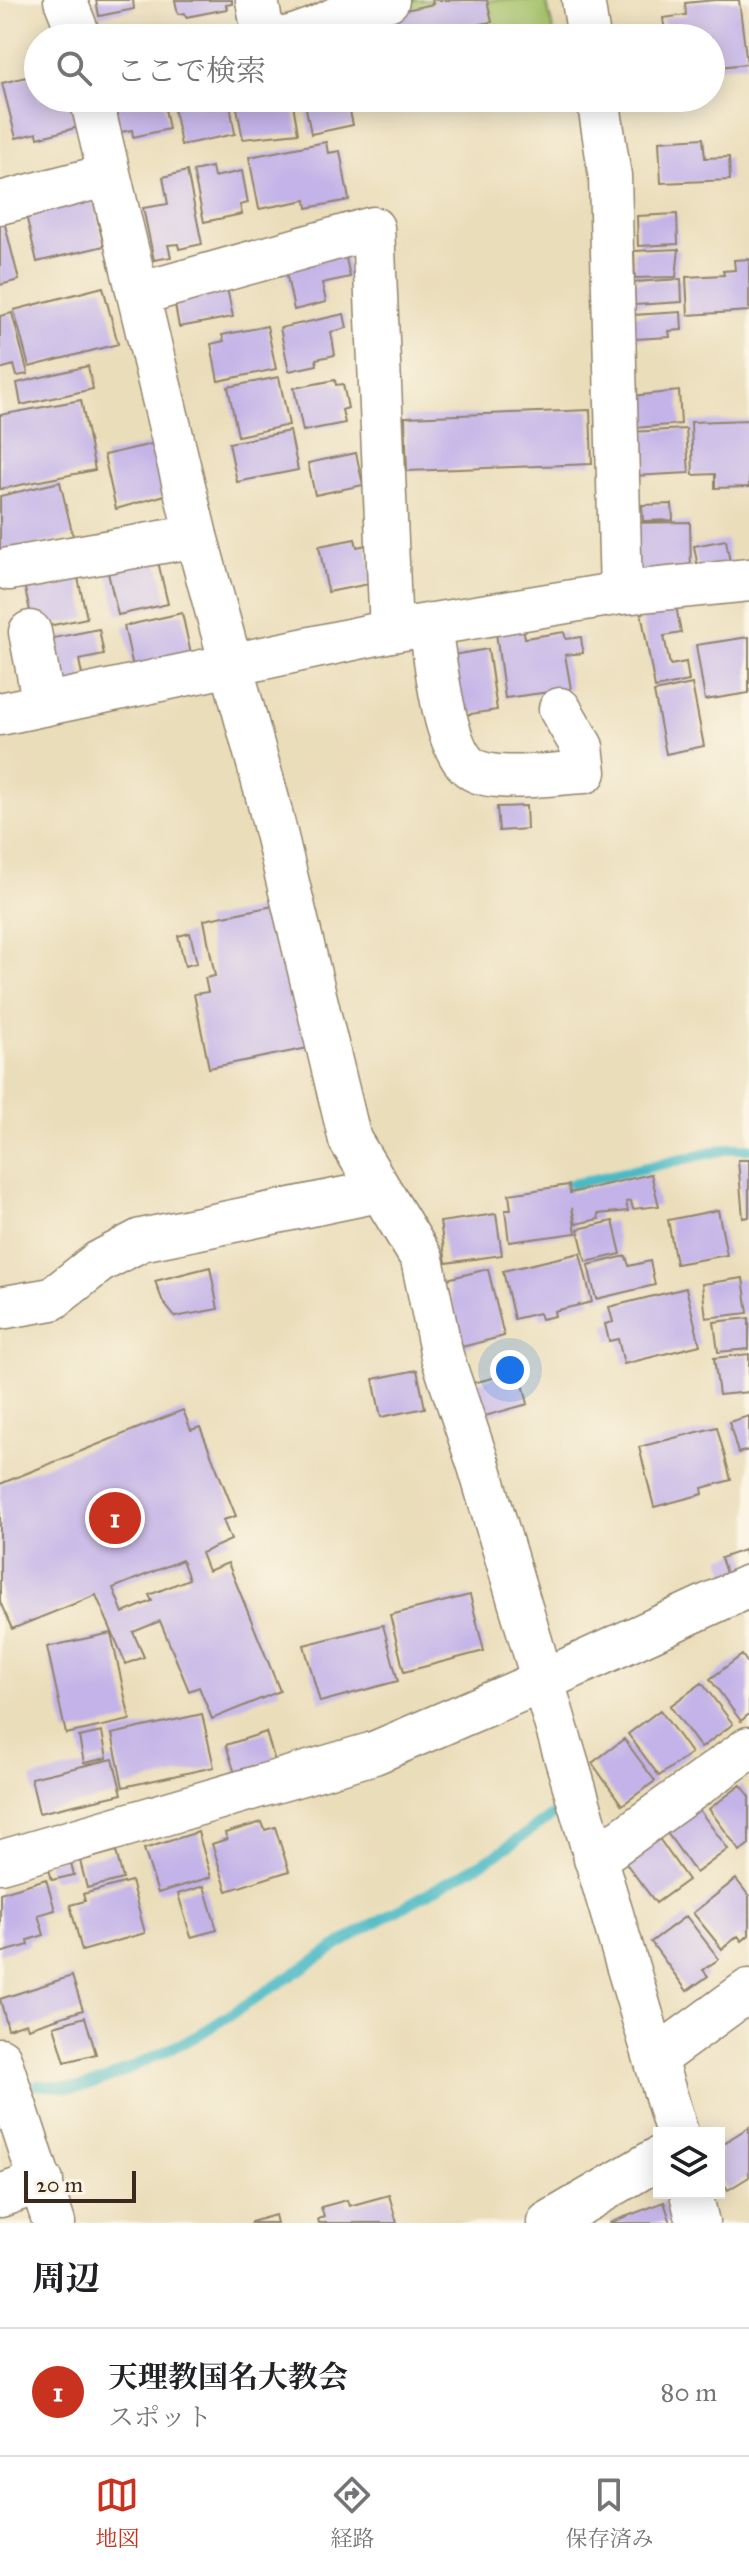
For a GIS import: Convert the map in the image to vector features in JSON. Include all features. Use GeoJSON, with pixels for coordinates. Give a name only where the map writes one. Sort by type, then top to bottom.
{"type":"FeatureCollection","features":[{"type":"Feature","properties":{"kind":"street"},"geometry":{"type":"LineString","coordinates":[[65,0],[74,24]]}},
{"type":"Feature","properties":{"kind":"street"},"geometry":{"type":"LineString","coordinates":[[257,0],[261,24]]}},
{"type":"Feature","properties":{"kind":"street"},"geometry":{"type":"LineString","coordinates":[[325,24],[358,5],[388,0]]}},
{"type":"Feature","properties":{"kind":"street"},"geometry":{"type":"LineString","coordinates":[[583,0],[587,24]]}},
{"type":"Feature","properties":{"kind":"street"},"geometry":{"type":"LineString","coordinates":[[94,112],[196,536],[234,665],[350,1140],[422,1259],[442,1356],[479,1466],[540,1682],[675,2127]]}},
{"type":"Feature","properties":{"kind":"street"},"geometry":{"type":"LineString","coordinates":[[600,112],[610,176],[621,593]]}},
{"type":"Feature","properties":{"kind":"street"},"geometry":{"type":"LineString","coordinates":[[0,203],[109,175]]}},
{"type":"Feature","properties":{"kind":"street"},"geometry":{"type":"LineString","coordinates":[[139,294],[373,228],[410,629],[451,737],[461,760],[475,771],[494,776],[585,772],[582,747],[560,709]]}},
{"type":"Feature","properties":{"kind":"street"},"geometry":{"type":"LineString","coordinates":[[9,569],[196,536]]}},
{"type":"Feature","properties":{"kind":"street"},"geometry":{"type":"LineString","coordinates":[[0,714],[410,629],[621,593],[749,580]]}},
{"type":"Feature","properties":{"kind":"street"},"geometry":{"type":"LineString","coordinates":[[30,632],[44,705]]}},
{"type":"Feature","properties":{"kind":"street"},"geometry":{"type":"LineString","coordinates":[[0,1308],[52,1299],[99,1262],[141,1240],[379,1191]]}},
{"type":"Feature","properties":{"kind":"street"},"geometry":{"type":"LineString","coordinates":[[0,1862],[374,1753],[540,1682],[749,1586]]}},
{"type":"Feature","properties":{"kind":"street"},"geometry":{"type":"LineString","coordinates":[[595,1859],[749,1748]]}},
{"type":"Feature","properties":{"kind":"street"},"geometry":{"type":"LineString","coordinates":[[656,2058],[749,1990]]}},
{"type":"Feature","properties":{"kind":"street"},"geometry":{"type":"LineString","coordinates":[[0,2062],[54,2223]]}},
{"type":"Feature","properties":{"kind":"street"},"geometry":{"type":"LineString","coordinates":[[548,2223],[653,2162]]}},
{"type":"Feature","properties":{"kind":"street"},"geometry":{"type":"LineString","coordinates":[[0,2196],[42,2181]]}},
{"type":"Feature","properties":{"kind":"street"},"geometry":{"type":"LineString","coordinates":[[692,2199],[698,2223]]}},
{"type":"Feature","properties":{"kind":"green space"},"geometry":{"type":"Polygon","coordinates":[[[407,0],[546,0],[552,24],[373,24],[372,8],[407,0]]]}},
{"type":"Feature","properties":{"kind":"building"},"geometry":{"type":"Polygon","coordinates":[[[96,0],[133,0],[134,9],[99,16],[96,0]]]}},
{"type":"Feature","properties":{"kind":"building"},"geometry":{"type":"Polygon","coordinates":[[[175,0],[232,0],[232,4],[226,5],[227,9],[186,17],[185,13],[178,14],[175,0]]]}},
{"type":"Feature","properties":{"kind":"building"},"geometry":{"type":"Polygon","coordinates":[[[432,0],[487,0],[492,22],[375,24],[374,17],[433,4],[432,0]]]}},
{"type":"Feature","properties":{"kind":"building"},"geometry":{"type":"Polygon","coordinates":[[[739,0],[747,64],[725,66],[725,24],[664,24],[663,18],[686,15],[685,3],[739,0]]]}},
{"type":"Feature","properties":{"kind":"building"},"geometry":{"type":"Polygon","coordinates":[[[24,78],[24,112],[75,112],[79,127],[38,138],[37,133],[16,138],[2,83],[24,78]]]}},
{"type":"Feature","properties":{"kind":"building"},"geometry":{"type":"Polygon","coordinates":[[[112,112],[166,112],[169,129],[133,137],[132,130],[116,133],[112,112]]]}},
{"type":"Feature","properties":{"kind":"building"},"geometry":{"type":"Polygon","coordinates":[[[175,112],[231,112],[235,134],[181,145],[175,112]]]}},
{"type":"Feature","properties":{"kind":"building"},"geometry":{"type":"Polygon","coordinates":[[[238,112],[294,112],[298,133],[243,139],[238,112]]]}},
{"type":"Feature","properties":{"kind":"building"},"geometry":{"type":"Polygon","coordinates":[[[307,112],[350,112],[353,125],[311,134],[307,112]]]}},
{"type":"Feature","properties":{"kind":"building"},"geometry":{"type":"Polygon","coordinates":[[[703,138],[705,158],[729,157],[730,180],[661,183],[659,141],[703,138]]]}},
{"type":"Feature","properties":{"kind":"building"},"geometry":{"type":"Polygon","coordinates":[[[326,142],[328,153],[340,151],[349,200],[307,208],[306,200],[259,209],[249,157],[326,142]]]}},
{"type":"Feature","properties":{"kind":"building"},"geometry":{"type":"Polygon","coordinates":[[[212,167],[214,177],[242,171],[248,203],[240,205],[242,214],[204,222],[193,171],[212,167]]]}},
{"type":"Feature","properties":{"kind":"building"},"geometry":{"type":"Polygon","coordinates":[[[187,171],[202,244],[179,249],[178,244],[168,245],[171,257],[154,260],[143,208],[168,204],[163,177],[187,171]]]}},
{"type":"Feature","properties":{"kind":"building"},"geometry":{"type":"Polygon","coordinates":[[[93,199],[104,246],[37,262],[26,215],[93,199]]]}},
{"type":"Feature","properties":{"kind":"building"},"geometry":{"type":"Polygon","coordinates":[[[677,214],[678,244],[638,246],[637,216],[677,214]]]}},
{"type":"Feature","properties":{"kind":"building"},"geometry":{"type":"Polygon","coordinates":[[[4,221],[19,280],[0,285],[0,222],[4,221]]]}},
{"type":"Feature","properties":{"kind":"building"},"geometry":{"type":"Polygon","coordinates":[[[344,249],[350,277],[322,283],[326,302],[294,310],[284,262],[344,249]]]}},
{"type":"Feature","properties":{"kind":"building"},"geometry":{"type":"Polygon","coordinates":[[[679,249],[676,277],[635,278],[634,251],[679,249]]]}},
{"type":"Feature","properties":{"kind":"building"},"geometry":{"type":"Polygon","coordinates":[[[749,259],[749,311],[688,315],[686,277],[724,275],[723,271],[735,270],[734,260],[749,259]]]}},
{"type":"Feature","properties":{"kind":"building"},"geometry":{"type":"Polygon","coordinates":[[[225,278],[233,317],[179,327],[172,288],[225,278]]]}},
{"type":"Feature","properties":{"kind":"building"},"geometry":{"type":"Polygon","coordinates":[[[681,279],[682,302],[635,305],[634,282],[681,279]]]}},
{"type":"Feature","properties":{"kind":"building"},"geometry":{"type":"Polygon","coordinates":[[[103,287],[118,344],[29,367],[14,310],[103,287]]]}},
{"type":"Feature","properties":{"kind":"building"},"geometry":{"type":"Polygon","coordinates":[[[681,312],[682,330],[669,331],[670,337],[635,339],[633,315],[681,312]]]}},
{"type":"Feature","properties":{"kind":"building"},"geometry":{"type":"Polygon","coordinates":[[[12,313],[28,374],[17,376],[14,365],[0,369],[0,316],[12,313]]]}},
{"type":"Feature","properties":{"kind":"building"},"geometry":{"type":"Polygon","coordinates":[[[344,314],[347,328],[331,332],[335,355],[316,359],[317,365],[289,371],[280,328],[344,314]]]}},
{"type":"Feature","properties":{"kind":"building"},"geometry":{"type":"Polygon","coordinates":[[[267,326],[276,369],[218,381],[211,344],[224,341],[222,335],[267,326]]]}},
{"type":"Feature","properties":{"kind":"building"},"geometry":{"type":"Polygon","coordinates":[[[88,366],[93,389],[21,405],[17,383],[88,366]]]}},
{"type":"Feature","properties":{"kind":"building"},"geometry":{"type":"Polygon","coordinates":[[[279,377],[289,425],[238,436],[228,387],[279,377]]]}},
{"type":"Feature","properties":{"kind":"building"},"geometry":{"type":"Polygon","coordinates":[[[335,380],[336,385],[343,384],[348,408],[342,410],[345,423],[303,431],[294,388],[335,380]]]}},
{"type":"Feature","properties":{"kind":"building"},"geometry":{"type":"Polygon","coordinates":[[[679,391],[681,424],[634,428],[632,396],[679,391]]]}},
{"type":"Feature","properties":{"kind":"building"},"geometry":{"type":"Polygon","coordinates":[[[81,400],[95,470],[0,489],[0,415],[81,400]]]}},
{"type":"Feature","properties":{"kind":"building"},"geometry":{"type":"Polygon","coordinates":[[[590,410],[592,464],[407,471],[405,417],[590,410]]]}},
{"type":"Feature","properties":{"kind":"building"},"geometry":{"type":"Polygon","coordinates":[[[749,420],[749,487],[715,488],[715,474],[693,475],[691,422],[749,420]]]}},
{"type":"Feature","properties":{"kind":"building"},"geometry":{"type":"Polygon","coordinates":[[[686,429],[689,473],[633,476],[630,432],[686,429]]]}},
{"type":"Feature","properties":{"kind":"building"},"geometry":{"type":"Polygon","coordinates":[[[290,431],[298,470],[237,482],[229,443],[290,431]]]}},
{"type":"Feature","properties":{"kind":"building"},"geometry":{"type":"Polygon","coordinates":[[[161,442],[172,493],[116,509],[104,455],[161,442]]]}},
{"type":"Feature","properties":{"kind":"building"},"geometry":{"type":"Polygon","coordinates":[[[356,453],[363,485],[315,495],[308,463],[356,453]]]}},
{"type":"Feature","properties":{"kind":"building"},"geometry":{"type":"Polygon","coordinates":[[[60,482],[73,536],[0,553],[0,496],[60,482]]]}},
{"type":"Feature","properties":{"kind":"building"},"geometry":{"type":"Polygon","coordinates":[[[672,504],[673,520],[643,521],[642,505],[672,504]]]}},
{"type":"Feature","properties":{"kind":"building"},"geometry":{"type":"Polygon","coordinates":[[[690,522],[691,575],[630,570],[630,523],[690,522]]]}},
{"type":"Feature","properties":{"kind":"building"},"geometry":{"type":"Polygon","coordinates":[[[355,539],[357,547],[366,545],[374,583],[328,592],[319,546],[355,539]]]}},
{"type":"Feature","properties":{"kind":"building"},"geometry":{"type":"Polygon","coordinates":[[[726,540],[731,568],[699,573],[694,546],[726,540]]]}},
{"type":"Feature","properties":{"kind":"building"},"geometry":{"type":"Polygon","coordinates":[[[155,549],[168,604],[118,615],[105,560],[155,549]]]}},
{"type":"Feature","properties":{"kind":"building"},"geometry":{"type":"Polygon","coordinates":[[[22,575],[78,578],[87,618],[34,629],[22,575]]]}},
{"type":"Feature","properties":{"kind":"building"},"geometry":{"type":"Polygon","coordinates":[[[676,606],[681,633],[664,636],[670,665],[686,662],[689,681],[655,688],[641,612],[676,606]]]}},
{"type":"Feature","properties":{"kind":"building"},"geometry":{"type":"Polygon","coordinates":[[[182,613],[191,654],[133,667],[124,626],[182,613]]]}},
{"type":"Feature","properties":{"kind":"building"},"geometry":{"type":"Polygon","coordinates":[[[522,622],[525,638],[564,632],[566,639],[581,637],[583,653],[565,655],[571,689],[505,698],[495,626],[522,622]]]}},
{"type":"Feature","properties":{"kind":"building"},"geometry":{"type":"Polygon","coordinates":[[[99,629],[104,655],[79,660],[86,694],[55,700],[44,640],[99,629]]]}},
{"type":"Feature","properties":{"kind":"building"},"geometry":{"type":"Polygon","coordinates":[[[749,637],[749,693],[705,700],[696,645],[749,637]]]}},
{"type":"Feature","properties":{"kind":"building"},"geometry":{"type":"Polygon","coordinates":[[[488,649],[497,710],[451,717],[441,657],[488,649]]]}},
{"type":"Feature","properties":{"kind":"building"},"geometry":{"type":"Polygon","coordinates":[[[692,684],[704,746],[666,754],[654,692],[692,684]]]}},
{"type":"Feature","properties":{"kind":"building"},"geometry":{"type":"Polygon","coordinates":[[[526,806],[527,829],[499,831],[497,807],[526,806]]]}},
{"type":"Feature","properties":{"kind":"building"},"geometry":{"type":"Polygon","coordinates":[[[278,905],[308,1048],[209,1068],[194,994],[208,992],[205,978],[215,976],[204,920],[278,905]]]}},
{"type":"Feature","properties":{"kind":"building"},"geometry":{"type":"Polygon","coordinates":[[[190,933],[197,963],[185,966],[178,936],[190,933]]]}},
{"type":"Feature","properties":{"kind":"building"},"geometry":{"type":"Polygon","coordinates":[[[738,1160],[749,1160],[749,1217],[743,1218],[738,1160]]]}},
{"type":"Feature","properties":{"kind":"building"},"geometry":{"type":"Polygon","coordinates":[[[651,1174],[659,1206],[633,1209],[631,1201],[626,1202],[628,1211],[598,1214],[599,1219],[576,1224],[572,1208],[576,1233],[509,1242],[505,1210],[511,1210],[509,1194],[569,1185],[570,1193],[651,1174]]]}},
{"type":"Feature","properties":{"kind":"building"},"geometry":{"type":"Polygon","coordinates":[[[718,1210],[727,1255],[676,1264],[668,1220],[718,1210]]]}},
{"type":"Feature","properties":{"kind":"building"},"geometry":{"type":"Polygon","coordinates":[[[496,1214],[502,1255],[446,1263],[440,1222],[496,1214]]]}},
{"type":"Feature","properties":{"kind":"building"},"geometry":{"type":"Polygon","coordinates":[[[613,1221],[621,1254],[586,1262],[578,1229],[613,1221]]]}},
{"type":"Feature","properties":{"kind":"building"},"geometry":{"type":"Polygon","coordinates":[[[580,1253],[592,1302],[554,1311],[555,1316],[541,1319],[539,1313],[514,1319],[503,1271],[580,1253]]]}},
{"type":"Feature","properties":{"kind":"building"},"geometry":{"type":"Polygon","coordinates":[[[626,1256],[629,1266],[650,1261],[655,1285],[596,1299],[588,1265],[626,1256]]]}},
{"type":"Feature","properties":{"kind":"building"},"geometry":{"type":"Polygon","coordinates":[[[210,1267],[218,1309],[175,1317],[163,1302],[155,1281],[210,1267]]]}},
{"type":"Feature","properties":{"kind":"building"},"geometry":{"type":"Polygon","coordinates":[[[488,1269],[504,1336],[462,1347],[447,1279],[488,1269]]]}},
{"type":"Feature","properties":{"kind":"building"},"geometry":{"type":"Polygon","coordinates":[[[743,1278],[748,1313],[706,1318],[702,1284],[743,1278]]]}},
{"type":"Feature","properties":{"kind":"building"},"geometry":{"type":"Polygon","coordinates":[[[686,1288],[700,1345],[624,1364],[618,1339],[609,1341],[605,1324],[613,1322],[609,1307],[686,1288]]]}},
{"type":"Feature","properties":{"kind":"building"},"geometry":{"type":"Polygon","coordinates":[[[749,1318],[749,1349],[718,1352],[714,1322],[749,1318]]]}},
{"type":"Feature","properties":{"kind":"building"},"geometry":{"type":"Polygon","coordinates":[[[749,1354],[749,1392],[719,1395],[714,1358],[749,1354]]]}},
{"type":"Feature","properties":{"kind":"building"},"geometry":{"type":"Polygon","coordinates":[[[417,1370],[425,1408],[381,1417],[373,1379],[417,1370]]]}},
{"type":"Feature","properties":{"kind":"building"},"geometry":{"type":"Polygon","coordinates":[[[520,1371],[528,1404],[474,1419],[465,1385],[520,1371]]]}},
{"type":"Feature","properties":{"kind":"building"},"geometry":{"type":"Polygon","coordinates":[[[183,1410],[191,1430],[200,1427],[236,1516],[223,1520],[231,1540],[201,1553],[208,1571],[228,1563],[280,1691],[212,1719],[199,1687],[189,1691],[160,1621],[133,1632],[144,1657],[126,1664],[96,1595],[12,1629],[0,1602],[0,1484],[183,1410]],[[182,1560],[113,1588],[123,1613],[152,1601],[149,1595],[189,1579],[182,1560]]]}},
{"type":"Feature","properties":{"kind":"building"},"geometry":{"type":"Polygon","coordinates":[[[749,1416],[749,1450],[738,1453],[729,1422],[749,1416]]]}},
{"type":"Feature","properties":{"kind":"building"},"geometry":{"type":"Polygon","coordinates":[[[717,1427],[731,1480],[702,1488],[703,1494],[654,1507],[639,1447],[717,1427]]]}},
{"type":"Feature","properties":{"kind":"building"},"geometry":{"type":"Polygon","coordinates":[[[744,1550],[749,1569],[727,1576],[721,1558],[744,1550]]]}},
{"type":"Feature","properties":{"kind":"building"},"geometry":{"type":"Polygon","coordinates":[[[470,1595],[484,1651],[404,1672],[390,1615],[470,1595]]]}},
{"type":"Feature","properties":{"kind":"building"},"geometry":{"type":"Polygon","coordinates":[[[383,1625],[398,1681],[320,1702],[304,1645],[383,1625]]]}},
{"type":"Feature","properties":{"kind":"building"},"geometry":{"type":"Polygon","coordinates":[[[111,1633],[130,1720],[66,1734],[47,1647],[111,1633]]]}},
{"type":"Feature","properties":{"kind":"building"},"geometry":{"type":"Polygon","coordinates":[[[742,1655],[749,1665],[749,1714],[741,1721],[710,1679],[742,1655]]]}},
{"type":"Feature","properties":{"kind":"building"},"geometry":{"type":"Polygon","coordinates":[[[702,1683],[733,1724],[701,1748],[670,1706],[702,1683]]]}},
{"type":"Feature","properties":{"kind":"building"},"geometry":{"type":"Polygon","coordinates":[[[660,1710],[691,1753],[659,1776],[628,1734],[660,1710]]]}},
{"type":"Feature","properties":{"kind":"building"},"geometry":{"type":"Polygon","coordinates":[[[202,1714],[214,1767],[123,1787],[112,1734],[202,1714]]]}},
{"type":"Feature","properties":{"kind":"building"},"geometry":{"type":"Polygon","coordinates":[[[102,1732],[107,1758],[84,1763],[79,1737],[102,1732]]]}},
{"type":"Feature","properties":{"kind":"building"},"geometry":{"type":"Polygon","coordinates":[[[266,1732],[277,1768],[237,1780],[226,1745],[266,1732]]]}},
{"type":"Feature","properties":{"kind":"building"},"geometry":{"type":"Polygon","coordinates":[[[624,1739],[655,1781],[622,1805],[592,1763],[624,1739]]]}},
{"type":"Feature","properties":{"kind":"building"},"geometry":{"type":"Polygon","coordinates":[[[113,1759],[122,1794],[39,1813],[31,1778],[113,1759]]]}},
{"type":"Feature","properties":{"kind":"building"},"geometry":{"type":"Polygon","coordinates":[[[741,1785],[749,1795],[749,1844],[740,1851],[709,1809],[741,1785]]]}},
{"type":"Feature","properties":{"kind":"building"},"geometry":{"type":"Polygon","coordinates":[[[697,1807],[728,1849],[696,1873],[665,1830],[697,1807]]]}},
{"type":"Feature","properties":{"kind":"building"},"geometry":{"type":"Polygon","coordinates":[[[262,1822],[265,1830],[275,1827],[289,1871],[227,1891],[212,1844],[227,1839],[225,1833],[262,1822]]]}},
{"type":"Feature","properties":{"kind":"building"},"geometry":{"type":"Polygon","coordinates":[[[198,1832],[211,1877],[158,1893],[144,1849],[198,1832]]]}},
{"type":"Feature","properties":{"kind":"building"},"geometry":{"type":"Polygon","coordinates":[[[658,1837],[688,1880],[656,1903],[625,1862],[658,1837]]]}},
{"type":"Feature","properties":{"kind":"building"},"geometry":{"type":"Polygon","coordinates":[[[116,1851],[123,1879],[87,1888],[80,1861],[116,1851]]]}},
{"type":"Feature","properties":{"kind":"building"},"geometry":{"type":"Polygon","coordinates":[[[69,1856],[74,1875],[52,1880],[47,1862],[69,1856]]]}},
{"type":"Feature","properties":{"kind":"building"},"geometry":{"type":"Polygon","coordinates":[[[46,1879],[55,1910],[38,1915],[44,1935],[28,1940],[29,1945],[0,1953],[0,1893],[46,1879]]]}},
{"type":"Feature","properties":{"kind":"building"},"geometry":{"type":"Polygon","coordinates":[[[736,1879],[749,1896],[749,1935],[742,1941],[738,1936],[722,1949],[693,1913],[736,1879]]]}},
{"type":"Feature","properties":{"kind":"building"},"geometry":{"type":"Polygon","coordinates":[[[131,1881],[145,1933],[82,1951],[70,1905],[85,1901],[83,1894],[131,1881]]]}},
{"type":"Feature","properties":{"kind":"building"},"geometry":{"type":"Polygon","coordinates":[[[204,1886],[217,1930],[191,1937],[178,1894],[204,1886]]]}},
{"type":"Feature","properties":{"kind":"building"},"geometry":{"type":"Polygon","coordinates":[[[686,1916],[719,1959],[703,1970],[708,1976],[687,1991],[651,1942],[686,1916]]]}},
{"type":"Feature","properties":{"kind":"building"},"geometry":{"type":"Polygon","coordinates":[[[72,1976],[83,2010],[28,2028],[26,2023],[8,2029],[0,1999],[72,1976]]]}},
{"type":"Feature","properties":{"kind":"building"},"geometry":{"type":"Polygon","coordinates":[[[85,2017],[96,2054],[65,2062],[54,2026],[85,2017]]]}},
{"type":"Feature","properties":{"kind":"building"},"geometry":{"type":"Polygon","coordinates":[[[749,2127],[749,2177],[728,2190],[725,2185],[725,2142],[749,2127]]]}},
{"type":"Feature","properties":{"kind":"building"},"geometry":{"type":"Polygon","coordinates":[[[389,2195],[397,2223],[319,2223],[318,2219],[324,2217],[321,2207],[347,2200],[349,2206],[389,2195]]]}},
{"type":"Feature","properties":{"kind":"building"},"geometry":{"type":"Polygon","coordinates":[[[664,2202],[671,2223],[609,2223],[664,2202]]]}},
{"type":"Feature","properties":{"kind":"building"},"geometry":{"type":"Polygon","coordinates":[[[275,2215],[277,2223],[251,2223],[251,2222],[275,2215]]]}},
{"type":"Feature","properties":{"kind":"waterway"},"geometry":{"type":"LineString","coordinates":[[569,1185],[732,1148],[749,1149]]}},
{"type":"Feature","properties":{"kind":"waterway"},"geometry":{"type":"LineString","coordinates":[[37,2085],[79,2088],[107,2079],[197,2036],[357,1933],[494,1856],[564,1807]]}},
{"type":"Feature","properties":{"kind":"place","name":"天理教国名大教会"},"geometry":{"type":"Point","coordinates":[115,1518]}}]}
